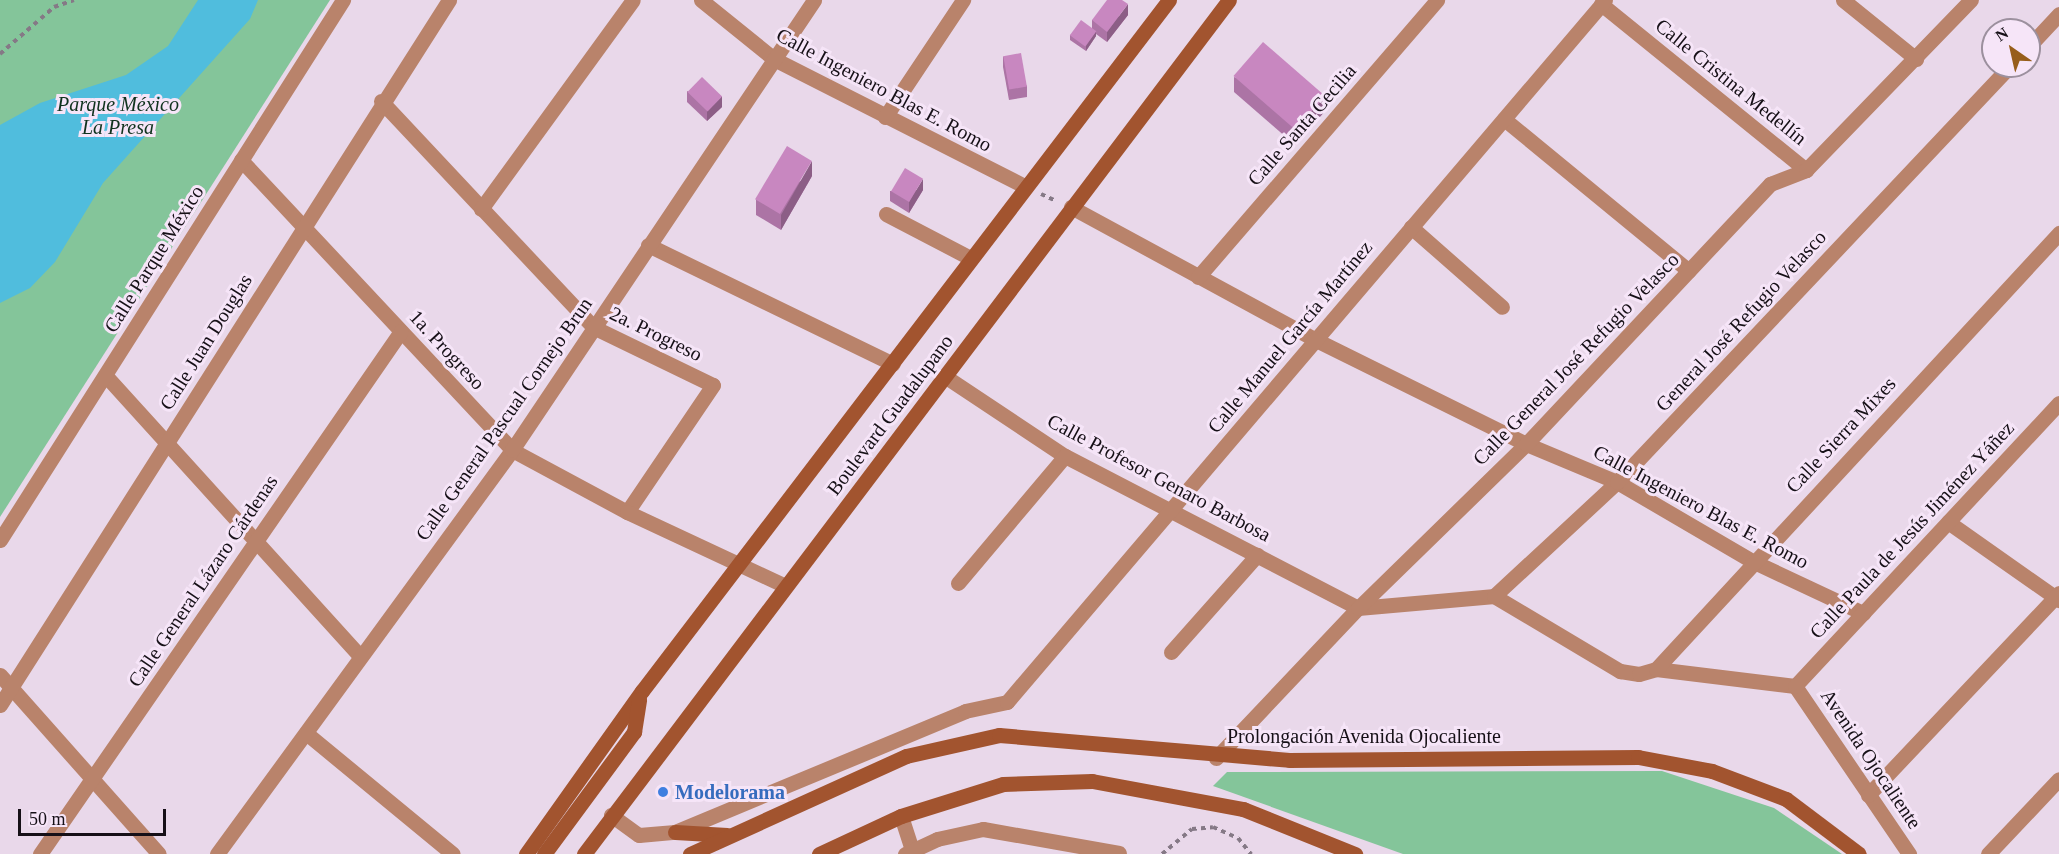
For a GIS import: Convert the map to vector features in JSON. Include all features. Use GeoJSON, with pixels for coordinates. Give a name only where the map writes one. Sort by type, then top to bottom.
{"type":"FeatureCollection","features":[{"type":"Feature","properties":{"kind":"main road","name":"Boulevard Guadalupano"},"geometry":{"type":"LineString","coordinates":[[526,854],[642,691],[893,364],[1024,186],[1169,0]]}},
{"type":"Feature","properties":{"kind":"main road","name":"Boulevard Guadalupano"},"geometry":{"type":"LineString","coordinates":[[584,854],[611,815],[946,377],[1071,207],[1229,0]]}},
{"type":"Feature","properties":{"kind":"main road"},"geometry":{"type":"LineString","coordinates":[[544,854],[634,732],[642,691]]}},
{"type":"Feature","properties":{"kind":"main road","name":"Prolongación Avenida Ojocaliente"},"geometry":{"type":"LineString","coordinates":[[690,854],[906,756],[999,735],[1100,740],[1216,758],[1638,757],[1712,771],[1786,799],[1859,854]]}},
{"type":"Feature","properties":{"kind":"main road"},"geometry":{"type":"LineString","coordinates":[[819,854],[901,816],[1003,784],[1092,781],[1242,809],[1355,854]]}},
{"type":"Feature","properties":{"kind":"main road"},"geometry":{"type":"LineString","coordinates":[[675,832],[730,835]]}},
{"type":"Feature","properties":{"kind":"street","name":"Calle Parque México"},"geometry":{"type":"LineString","coordinates":[[0,540],[343,0]]}},
{"type":"Feature","properties":{"kind":"street","name":"Calle Juan Douglas"},"geometry":{"type":"LineString","coordinates":[[0,705],[169,442],[381,101],[448,0]]}},
{"type":"Feature","properties":{"kind":"street"},"geometry":{"type":"LineString","coordinates":[[481,209],[633,0]]}},
{"type":"Feature","properties":{"kind":"street","name":"Calle Ingeniero Blas E. Romo"},"geometry":{"type":"LineString","coordinates":[[701,0],[774,59],[1024,186]]}},
{"type":"Feature","properties":{"kind":"street","name":"Calle General Pascual Cornejo Brun"},"geometry":{"type":"LineString","coordinates":[[217,854],[512,450],[814,0]]}},
{"type":"Feature","properties":{"kind":"street"},"geometry":{"type":"LineString","coordinates":[[885,117],[963,0]]}},
{"type":"Feature","properties":{"kind":"street","name":"Calle Santa Cecilia"},"geometry":{"type":"LineString","coordinates":[[1198,277],[1437,0]]}},
{"type":"Feature","properties":{"kind":"street"},"geometry":{"type":"LineString","coordinates":[[1843,0],[1916,59]]}},
{"type":"Feature","properties":{"kind":"street","name":"Calle General José Refugio Velasco"},"geometry":{"type":"LineString","coordinates":[[1216,758],[1358,608],[1526,444],[1770,184],[1806,170],[1971,0]]}},
{"type":"Feature","properties":{"kind":"street","name":"Calle Manuel García Martínez"},"geometry":{"type":"LineString","coordinates":[[675,832],[964,711],[1007,702],[1603,2]]}},
{"type":"Feature","properties":{"kind":"street","name":"Calle Cristina Medellín"},"geometry":{"type":"LineString","coordinates":[[1603,2],[1806,170]]}},
{"type":"Feature","properties":{"kind":"street"},"geometry":{"type":"LineString","coordinates":[[2041,33],[2059,14]]}},
{"type":"Feature","properties":{"kind":"street","name":"General José Refugio Velasco"},"geometry":{"type":"LineString","coordinates":[[1494,596],[1617,482],[1999,78]]}},
{"type":"Feature","properties":{"kind":"street","name":"2a. Progreso"},"geometry":{"type":"LineString","coordinates":[[381,101],[593,327],[713,385],[627,512]]}},
{"type":"Feature","properties":{"kind":"street"},"geometry":{"type":"LineString","coordinates":[[1504,119],[1689,271]]}},
{"type":"Feature","properties":{"kind":"street","name":"1a. Progreso"},"geometry":{"type":"LineString","coordinates":[[242,160],[512,450],[627,512],[786,586]]}},
{"type":"Feature","properties":{"kind":"street","name":"Calle Ingeniero Blas E. Romo"},"geometry":{"type":"LineString","coordinates":[[1071,207],[1316,340],[1526,444],[1617,482],[1752,561],[1863,613]]}},
{"type":"Feature","properties":{"kind":"street"},"geometry":{"type":"LineString","coordinates":[[886,214],[970,258]]}},
{"type":"Feature","properties":{"kind":"street"},"geometry":{"type":"LineString","coordinates":[[1411,227],[1502,307]]}},
{"type":"Feature","properties":{"kind":"street","name":"Calle Sierra Mixes"},"geometry":{"type":"LineString","coordinates":[[1656,669],[1752,561],[2059,233]]}},
{"type":"Feature","properties":{"kind":"street"},"geometry":{"type":"LineString","coordinates":[[648,245],[893,364]]}},
{"type":"Feature","properties":{"kind":"street","name":"Calle General Lázaro Cárdenas"},"geometry":{"type":"LineString","coordinates":[[39,854],[401,331]]}},
{"type":"Feature","properties":{"kind":"street"},"geometry":{"type":"LineString","coordinates":[[106,376],[169,442],[360,656]]}},
{"type":"Feature","properties":{"kind":"street","name":"Calle Profesor Genaro Barbosa"},"geometry":{"type":"LineString","coordinates":[[946,377],[1065,456],[1358,608]]}},
{"type":"Feature","properties":{"kind":"street","name":"Calle Paula de Jesús Jiménez Yáñez"},"geometry":{"type":"LineString","coordinates":[[1795,686],[2059,403]]}},
{"type":"Feature","properties":{"kind":"street"},"geometry":{"type":"LineString","coordinates":[[958,583],[1065,456]]}},
{"type":"Feature","properties":{"kind":"street"},"geometry":{"type":"LineString","coordinates":[[1868,795],[2058,596],[1948,522]]}},
{"type":"Feature","properties":{"kind":"street"},"geometry":{"type":"LineString","coordinates":[[1171,652],[1257,555]]}},
{"type":"Feature","properties":{"kind":"street"},"geometry":{"type":"LineString","coordinates":[[1358,608],[1494,596]]}},
{"type":"Feature","properties":{"kind":"street","name":"Avenida Ojocaliente"},"geometry":{"type":"LineString","coordinates":[[1494,596],[1620,671],[1639,674],[1656,669],[1795,686],[1909,854]]}},
{"type":"Feature","properties":{"kind":"street"},"geometry":{"type":"LineString","coordinates":[[0,675],[159,854]]}},
{"type":"Feature","properties":{"kind":"street"},"geometry":{"type":"LineString","coordinates":[[306,733],[453,854]]}},
{"type":"Feature","properties":{"kind":"street"},"geometry":{"type":"LineString","coordinates":[[1988,854],[2059,778]]}},
{"type":"Feature","properties":{"kind":"street"},"geometry":{"type":"LineString","coordinates":[[611,815],[639,835],[675,832]]}},
{"type":"Feature","properties":{"kind":"street"},"geometry":{"type":"LineString","coordinates":[[901,816],[909,852],[983,829],[1118,853]]}},
{"type":"Feature","properties":{"kind":"path"},"geometry":{"type":"LineString","coordinates":[[0,54],[54,7],[74,0]]}},
{"type":"Feature","properties":{"kind":"path"},"geometry":{"type":"LineString","coordinates":[[1024,186],[1071,207]]}},
{"type":"Feature","properties":{"kind":"path"},"geometry":{"type":"LineString","coordinates":[[1162,854],[1192,829],[1213,827],[1238,838],[1251,854]]}},
{"type":"Feature","properties":{"kind":"green space","name":"Parque México La Presa"},"geometry":{"type":"Polygon","coordinates":[[[0,0],[330,0],[0,517],[0,0]]]}},
{"type":"Feature","properties":{"kind":"green space"},"geometry":{"type":"Polygon","coordinates":[[[1662,771],[1774,808],[1842,854],[1403,854],[1213,786],[1227,772],[1662,771]]]}},
{"type":"Feature","properties":{"kind":"water"},"geometry":{"type":"Polygon","coordinates":[[[198,0],[258,0],[250,19],[103,183],[55,262],[30,288],[0,303],[0,125],[40,103],[126,75],[168,46],[198,0]]]}},
{"type":"Feature","properties":{"kind":"building"},"geometry":{"type":"Polygon","coordinates":[[[1107,0],[1122,0],[1128,4],[1107,32],[1092,20],[1107,0]]]}},
{"type":"Feature","properties":{"kind":"building"},"geometry":{"type":"Polygon","coordinates":[[[1081,20],[1096,31],[1085,47],[1070,35],[1081,20]]]}},
{"type":"Feature","properties":{"kind":"building"},"geometry":{"type":"Polygon","coordinates":[[[1263,42],[1325,96],[1295,130],[1233,76],[1263,42]]]}},
{"type":"Feature","properties":{"kind":"building"},"geometry":{"type":"Polygon","coordinates":[[[1021,53],[1027,86],[1009,90],[1003,56],[1021,53]]]}},
{"type":"Feature","properties":{"kind":"building"},"geometry":{"type":"Polygon","coordinates":[[[702,77],[722,96],[708,112],[687,92],[702,77]]]}},
{"type":"Feature","properties":{"kind":"building"},"geometry":{"type":"Polygon","coordinates":[[[787,146],[812,161],[780,214],[755,199],[787,146]]]}},
{"type":"Feature","properties":{"kind":"building"},"geometry":{"type":"Polygon","coordinates":[[[905,168],[923,179],[909,202],[891,191],[905,168]]]}},
{"type":"Feature","properties":{"kind":"place","name":"Modelorama"},"geometry":{"type":"Point","coordinates":[663,792]}}]}
